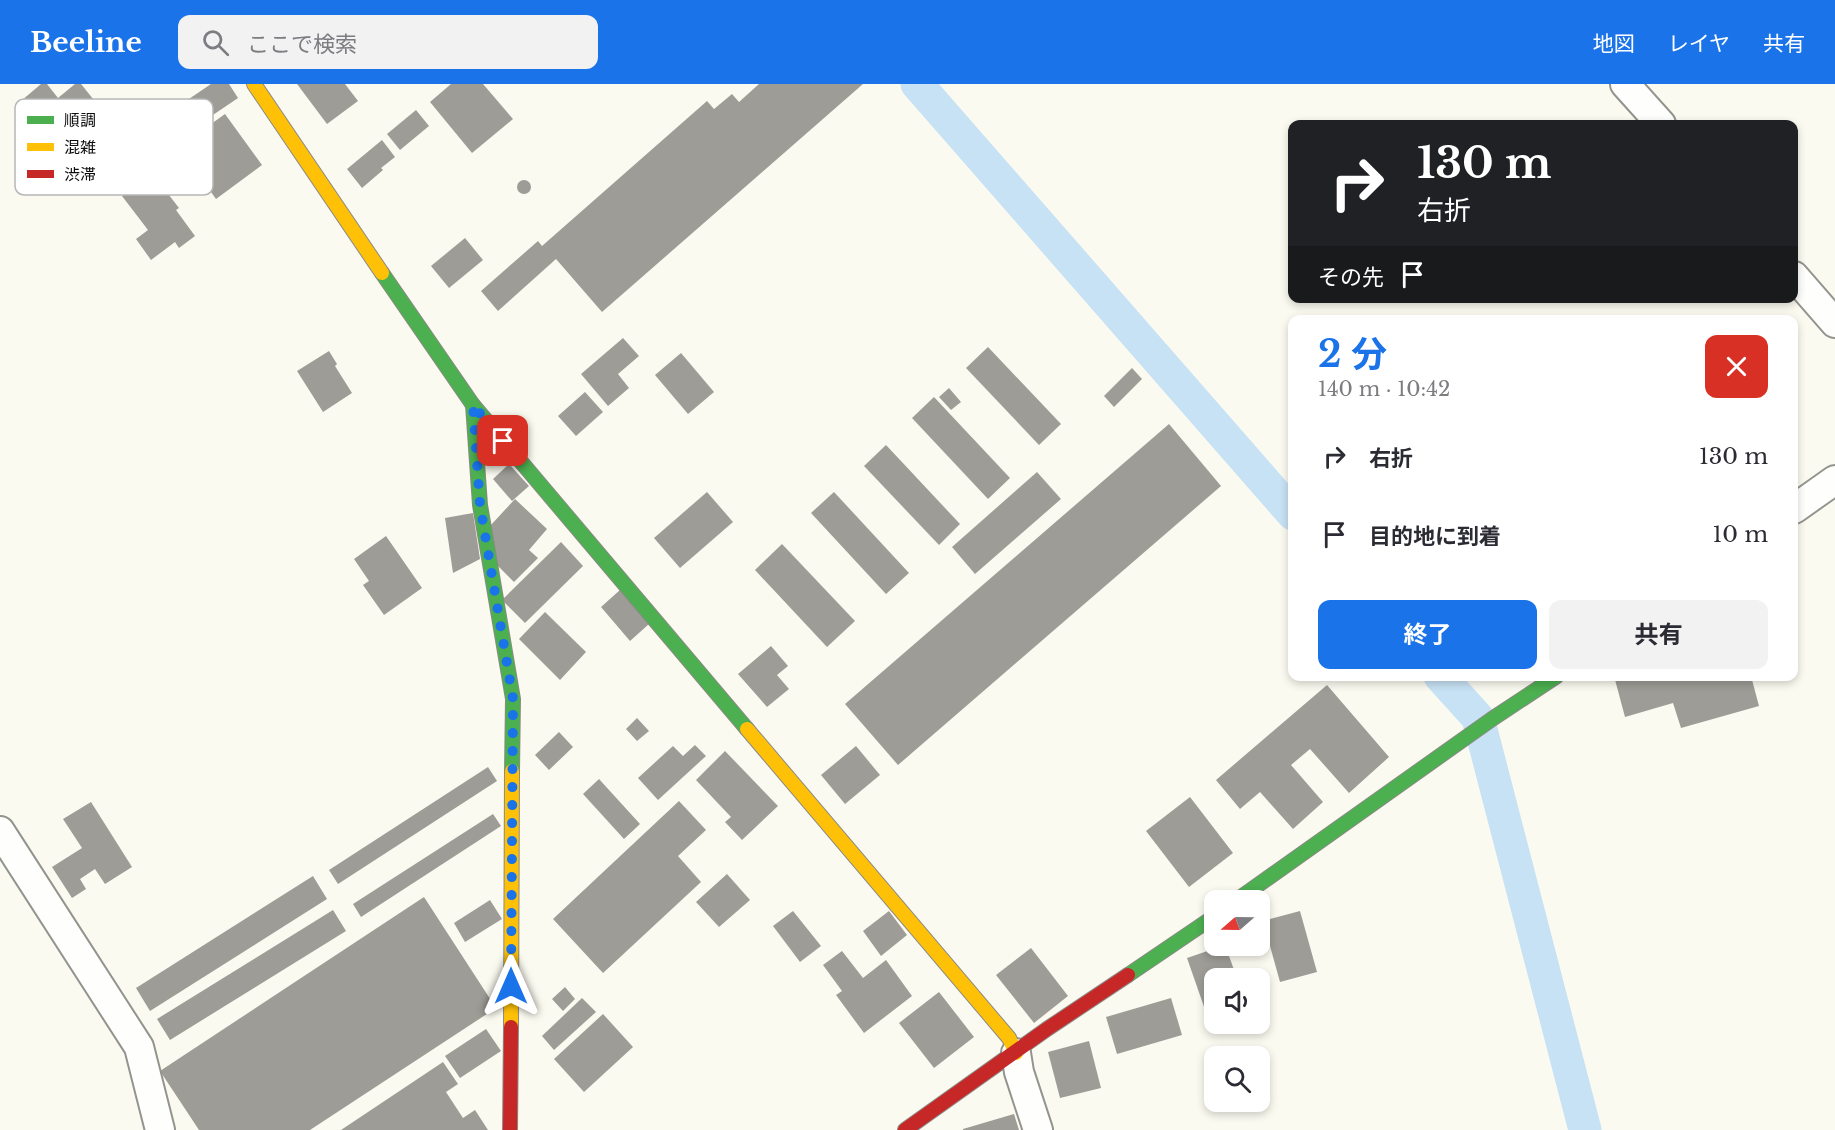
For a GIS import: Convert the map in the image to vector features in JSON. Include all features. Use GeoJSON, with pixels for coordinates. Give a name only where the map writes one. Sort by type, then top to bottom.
{"type":"FeatureCollection","features":[{"type":"Feature","properties":{"kind":"street"},"geometry":{"type":"LineString","coordinates":[[254,84],[436,354],[473,405],[1009,1038],[1016,1053],[1019,1072],[1038,1130]]}},
{"type":"Feature","properties":{"kind":"street"},"geometry":{"type":"LineString","coordinates":[[1625,84],[1657,120]]}},
{"type":"Feature","properties":{"kind":"street"},"geometry":{"type":"LineString","coordinates":[[1798,280],[1835,322]]}},
{"type":"Feature","properties":{"kind":"street"},"geometry":{"type":"LineString","coordinates":[[473,405],[480,505],[513,699],[510,1130]]}},
{"type":"Feature","properties":{"kind":"street"},"geometry":{"type":"LineString","coordinates":[[1798,506],[1835,480]]}},
{"type":"Feature","properties":{"kind":"street"},"geometry":{"type":"LineString","coordinates":[[1251,890],[1492,719],[1549,681]]}},
{"type":"Feature","properties":{"kind":"street"},"geometry":{"type":"LineString","coordinates":[[0,831],[139,1047],[160,1130]]}},
{"type":"Feature","properties":{"kind":"street"},"geometry":{"type":"LineString","coordinates":[[905,1130],[1047,1029],[1204,923]]}},
{"type":"Feature","properties":{"kind":"building"},"geometry":{"type":"Polygon","coordinates":[[[41,84],[47,84],[58,98],[75,84],[81,84],[93,99],[23,99],[41,84]]]}},
{"type":"Feature","properties":{"kind":"building"},"geometry":{"type":"Polygon","coordinates":[[[211,84],[229,84],[238,98],[213,115],[213,99],[189,99],[211,84]]]}},
{"type":"Feature","properties":{"kind":"building"},"geometry":{"type":"Polygon","coordinates":[[[297,84],[345,84],[358,101],[327,124],[297,84]]]}},
{"type":"Feature","properties":{"kind":"building"},"geometry":{"type":"Polygon","coordinates":[[[451,84],[483,84],[513,119],[472,153],[430,102],[451,84]]]}},
{"type":"Feature","properties":{"kind":"building"},"geometry":{"type":"Polygon","coordinates":[[[759,84],[863,84],[602,312],[556,259],[498,311],[481,291],[538,241],[542,246],[707,101],[714,109],[732,94],[739,102],[759,84]]]}},
{"type":"Feature","properties":{"kind":"building"},"geometry":{"type":"Polygon","coordinates":[[[416,110],[429,126],[400,150],[387,134],[416,110]]]}},
{"type":"Feature","properties":{"kind":"building"},"geometry":{"type":"Polygon","coordinates":[[[225,114],[262,165],[216,199],[213,195],[213,123],[225,114]]]}},
{"type":"Feature","properties":{"kind":"building"},"geometry":{"type":"Polygon","coordinates":[[[382,140],[395,157],[362,188],[347,169],[382,140]]]}},
{"type":"Feature","properties":{"kind":"building"},"geometry":{"type":"Polygon","coordinates":[[[521,180],[527,180],[531,187],[527,194],[521,194],[517,190],[517,184],[521,180]]]}},
{"type":"Feature","properties":{"kind":"building"},"geometry":{"type":"Polygon","coordinates":[[[169,195],[179,208],[176,210],[195,236],[179,248],[175,242],[151,260],[136,239],[148,230],[122,196],[169,195]]]}},
{"type":"Feature","properties":{"kind":"building"},"geometry":{"type":"Polygon","coordinates":[[[465,238],[483,260],[449,288],[431,266],[465,238]]]}},
{"type":"Feature","properties":{"kind":"building"},"geometry":{"type":"Polygon","coordinates":[[[623,338],[639,356],[618,374],[629,388],[608,406],[581,374],[623,338]]]}},
{"type":"Feature","properties":{"kind":"building"},"geometry":{"type":"Polygon","coordinates":[[[988,347],[1061,424],[1039,445],[966,368],[988,347]]]}},
{"type":"Feature","properties":{"kind":"building"},"geometry":{"type":"Polygon","coordinates":[[[329,351],[337,364],[335,366],[352,393],[323,412],[297,371],[329,351]]]}},
{"type":"Feature","properties":{"kind":"building"},"geometry":{"type":"Polygon","coordinates":[[[681,353],[714,392],[688,414],[655,375],[681,353]]]}},
{"type":"Feature","properties":{"kind":"building"},"geometry":{"type":"Polygon","coordinates":[[[1132,368],[1142,379],[1114,407],[1104,396],[1132,368]]]}},
{"type":"Feature","properties":{"kind":"building"},"geometry":{"type":"Polygon","coordinates":[[[949,388],[961,402],[951,410],[939,397],[949,388]]]}},
{"type":"Feature","properties":{"kind":"building"},"geometry":{"type":"Polygon","coordinates":[[[585,392],[603,412],[576,436],[558,416],[585,392]]]}},
{"type":"Feature","properties":{"kind":"building"},"geometry":{"type":"Polygon","coordinates":[[[934,397],[1010,478],[988,499],[912,418],[934,397]]]}},
{"type":"Feature","properties":{"kind":"building"},"geometry":{"type":"Polygon","coordinates":[[[1169,424],[1221,486],[898,765],[845,704],[1169,424]]]}},
{"type":"Feature","properties":{"kind":"building"},"geometry":{"type":"Polygon","coordinates":[[[886,445],[960,524],[939,545],[864,466],[886,445]]]}},
{"type":"Feature","properties":{"kind":"building"},"geometry":{"type":"Polygon","coordinates":[[[509,464],[529,486],[512,501],[493,479],[509,464]]]}},
{"type":"Feature","properties":{"kind":"building"},"geometry":{"type":"Polygon","coordinates":[[[1037,472],[1061,499],[975,574],[952,547],[1037,472]]]}},
{"type":"Feature","properties":{"kind":"building"},"geometry":{"type":"Polygon","coordinates":[[[707,492],[733,522],[680,568],[654,538],[707,492]]]}},
{"type":"Feature","properties":{"kind":"building"},"geometry":{"type":"Polygon","coordinates":[[[834,492],[909,573],[886,594],[811,513],[834,492]]]}},
{"type":"Feature","properties":{"kind":"building"},"geometry":{"type":"Polygon","coordinates":[[[515,499],[547,529],[529,550],[538,558],[514,582],[492,560],[490,526],[515,499]]]}},
{"type":"Feature","properties":{"kind":"building"},"geometry":{"type":"Polygon","coordinates":[[[473,513],[480,559],[453,573],[445,518],[473,513]]]}},
{"type":"Feature","properties":{"kind":"building"},"geometry":{"type":"Polygon","coordinates":[[[386,536],[422,588],[384,615],[363,585],[369,581],[354,559],[386,536]]]}},
{"type":"Feature","properties":{"kind":"building"},"geometry":{"type":"Polygon","coordinates":[[[561,542],[583,566],[525,623],[502,600],[561,542]]]}},
{"type":"Feature","properties":{"kind":"building"},"geometry":{"type":"Polygon","coordinates":[[[782,544],[855,621],[827,647],[755,570],[782,544]]]}},
{"type":"Feature","properties":{"kind":"building"},"geometry":{"type":"Polygon","coordinates":[[[620,590],[649,624],[630,641],[601,607],[620,590]]]}},
{"type":"Feature","properties":{"kind":"building"},"geometry":{"type":"Polygon","coordinates":[[[545,612],[586,652],[560,680],[519,639],[545,612]]]}},
{"type":"Feature","properties":{"kind":"building"},"geometry":{"type":"Polygon","coordinates":[[[771,646],[788,666],[777,675],[789,689],[767,707],[738,674],[771,646]]]}},
{"type":"Feature","properties":{"kind":"building"},"geometry":{"type":"Polygon","coordinates":[[[1615,681],[1752,681],[1759,706],[1681,728],[1673,703],[1625,717],[1615,681]]]}},
{"type":"Feature","properties":{"kind":"building"},"geometry":{"type":"Polygon","coordinates":[[[1327,685],[1389,757],[1349,793],[1310,749],[1291,765],[1323,802],[1293,829],[1260,792],[1240,809],[1216,780],[1327,685]]]}},
{"type":"Feature","properties":{"kind":"building"},"geometry":{"type":"Polygon","coordinates":[[[637,718],[649,731],[637,741],[626,729],[637,718]]]}},
{"type":"Feature","properties":{"kind":"building"},"geometry":{"type":"Polygon","coordinates":[[[559,732],[573,747],[549,770],[535,755],[559,732]]]}},
{"type":"Feature","properties":{"kind":"building"},"geometry":{"type":"Polygon","coordinates":[[[695,745],[706,756],[658,800],[638,778],[673,746],[683,756],[695,745]]]}},
{"type":"Feature","properties":{"kind":"building"},"geometry":{"type":"Polygon","coordinates":[[[856,746],[880,775],[845,804],[821,775],[856,746]]]}},
{"type":"Feature","properties":{"kind":"building"},"geometry":{"type":"Polygon","coordinates":[[[725,751],[778,806],[742,840],[725,822],[731,817],[696,780],[725,751]]]}},
{"type":"Feature","properties":{"kind":"building"},"geometry":{"type":"Polygon","coordinates":[[[488,767],[497,781],[338,884],[329,870],[488,767]]]}},
{"type":"Feature","properties":{"kind":"building"},"geometry":{"type":"Polygon","coordinates":[[[599,779],[640,824],[624,839],[583,794],[599,779]]]}},
{"type":"Feature","properties":{"kind":"building"},"geometry":{"type":"Polygon","coordinates":[[[1190,797],[1233,853],[1189,887],[1146,831],[1190,797]]]}},
{"type":"Feature","properties":{"kind":"building"},"geometry":{"type":"Polygon","coordinates":[[[679,801],[706,830],[678,856],[701,882],[603,973],[553,919],[679,801]]]}},
{"type":"Feature","properties":{"kind":"building"},"geometry":{"type":"Polygon","coordinates":[[[91,802],[132,867],[105,884],[95,869],[80,879],[86,889],[72,898],[52,867],[82,848],[63,819],[91,802]]]}},
{"type":"Feature","properties":{"kind":"building"},"geometry":{"type":"Polygon","coordinates":[[[493,814],[501,826],[361,917],[353,904],[493,814]]]}},
{"type":"Feature","properties":{"kind":"building"},"geometry":{"type":"Polygon","coordinates":[[[727,874],[750,900],[719,927],[696,902],[727,874]]]}},
{"type":"Feature","properties":{"kind":"building"},"geometry":{"type":"Polygon","coordinates":[[[313,876],[327,899],[150,1011],[136,988],[313,876]]]}},
{"type":"Feature","properties":{"kind":"building"},"geometry":{"type":"Polygon","coordinates":[[[424,897],[496,1008],[310,1130],[199,1130],[160,1071],[424,897]]]}},
{"type":"Feature","properties":{"kind":"building"},"geometry":{"type":"Polygon","coordinates":[[[490,900],[502,919],[465,942],[454,923],[490,900]]]}},
{"type":"Feature","properties":{"kind":"building"},"geometry":{"type":"Polygon","coordinates":[[[333,910],[346,931],[170,1040],[157,1019],[333,910]]]}},
{"type":"Feature","properties":{"kind":"building"},"geometry":{"type":"Polygon","coordinates":[[[793,911],[821,946],[800,962],[773,926],[793,911]]]}},
{"type":"Feature","properties":{"kind":"building"},"geometry":{"type":"Polygon","coordinates":[[[889,911],[907,935],[881,956],[863,931],[889,911]]]}},
{"type":"Feature","properties":{"kind":"building"},"geometry":{"type":"Polygon","coordinates":[[[1300,911],[1317,972],[1280,982],[1270,946],[1270,919],[1300,911]]]}},
{"type":"Feature","properties":{"kind":"building"},"geometry":{"type":"Polygon","coordinates":[[[1031,948],[1068,996],[1034,1023],[996,975],[1031,948]]]}},
{"type":"Feature","properties":{"kind":"building"},"geometry":{"type":"Polygon","coordinates":[[[842,951],[863,978],[886,960],[912,996],[864,1033],[836,995],[842,991],[823,965],[842,951]]]}},
{"type":"Feature","properties":{"kind":"building"},"geometry":{"type":"Polygon","coordinates":[[[1204,952],[1204,956],[1229,956],[1233,968],[1204,968],[1204,1007],[1187,958],[1204,952]]]}},
{"type":"Feature","properties":{"kind":"building"},"geometry":{"type":"Polygon","coordinates":[[[565,987],[575,999],[563,1011],[552,999],[565,987]]]}},
{"type":"Feature","properties":{"kind":"building"},"geometry":{"type":"Polygon","coordinates":[[[939,992],[974,1037],[934,1068],[899,1023],[939,992]]]}},
{"type":"Feature","properties":{"kind":"building"},"geometry":{"type":"Polygon","coordinates":[[[582,998],[596,1012],[554,1050],[542,1036],[582,998]]]}},
{"type":"Feature","properties":{"kind":"building"},"geometry":{"type":"Polygon","coordinates":[[[1171,998],[1182,1035],[1117,1054],[1106,1017],[1171,998]]]}},
{"type":"Feature","properties":{"kind":"building"},"geometry":{"type":"Polygon","coordinates":[[[603,1014],[633,1047],[584,1092],[554,1059],[603,1014]]]}},
{"type":"Feature","properties":{"kind":"building"},"geometry":{"type":"Polygon","coordinates":[[[486,1029],[501,1051],[460,1078],[445,1056],[486,1029]]]}},
{"type":"Feature","properties":{"kind":"building"},"geometry":{"type":"Polygon","coordinates":[[[1089,1041],[1101,1088],[1060,1098],[1048,1052],[1089,1041]]]}},
{"type":"Feature","properties":{"kind":"building"},"geometry":{"type":"Polygon","coordinates":[[[443,1062],[458,1084],[446,1092],[463,1118],[475,1110],[488,1130],[341,1130],[443,1062]]]}},
{"type":"Feature","properties":{"kind":"building"},"geometry":{"type":"Polygon","coordinates":[[[1014,1114],[1019,1130],[963,1130],[963,1129],[1014,1114]]]}},
{"type":"Feature","properties":{"kind":"waterway"},"geometry":{"type":"LineString","coordinates":[[917,84],[1288,508]]}},
{"type":"Feature","properties":{"kind":"waterway"},"geometry":{"type":"LineString","coordinates":[[1445,681],[1478,718],[1585,1130]]}},
{"type":"Feature","properties":{"kind":"traffic: fast"},"geometry":{"type":"LineString","coordinates":[[382,273],[473,405],[747,729]]}},
{"type":"Feature","properties":{"kind":"traffic: fast"},"geometry":{"type":"LineString","coordinates":[[473,405],[480,505],[513,699],[512,771]]}},
{"type":"Feature","properties":{"kind":"traffic: fast"},"geometry":{"type":"LineString","coordinates":[[1251,890],[1492,719],[1549,681]]}},
{"type":"Feature","properties":{"kind":"traffic: fast"},"geometry":{"type":"LineString","coordinates":[[1128,975],[1204,923]]}},
{"type":"Feature","properties":{"kind":"traffic: slow"},"geometry":{"type":"LineString","coordinates":[[254,84],[382,273]]}},
{"type":"Feature","properties":{"kind":"traffic: slow"},"geometry":{"type":"LineString","coordinates":[[747,729],[1009,1038],[1016,1053]]}},
{"type":"Feature","properties":{"kind":"traffic: slow"},"geometry":{"type":"LineString","coordinates":[[511,1027],[512,771]]}},
{"type":"Feature","properties":{"kind":"traffic: jam"},"geometry":{"type":"LineString","coordinates":[[905,1130],[1047,1029],[1128,975]]}},
{"type":"Feature","properties":{"kind":"traffic: jam"},"geometry":{"type":"LineString","coordinates":[[510,1130],[511,1027]]}},
{"type":"Feature","properties":{"kind":"route"},"geometry":{"type":"LineString","coordinates":[[503,441],[473,405],[480,505],[513,699],[511,986]]}}]}
